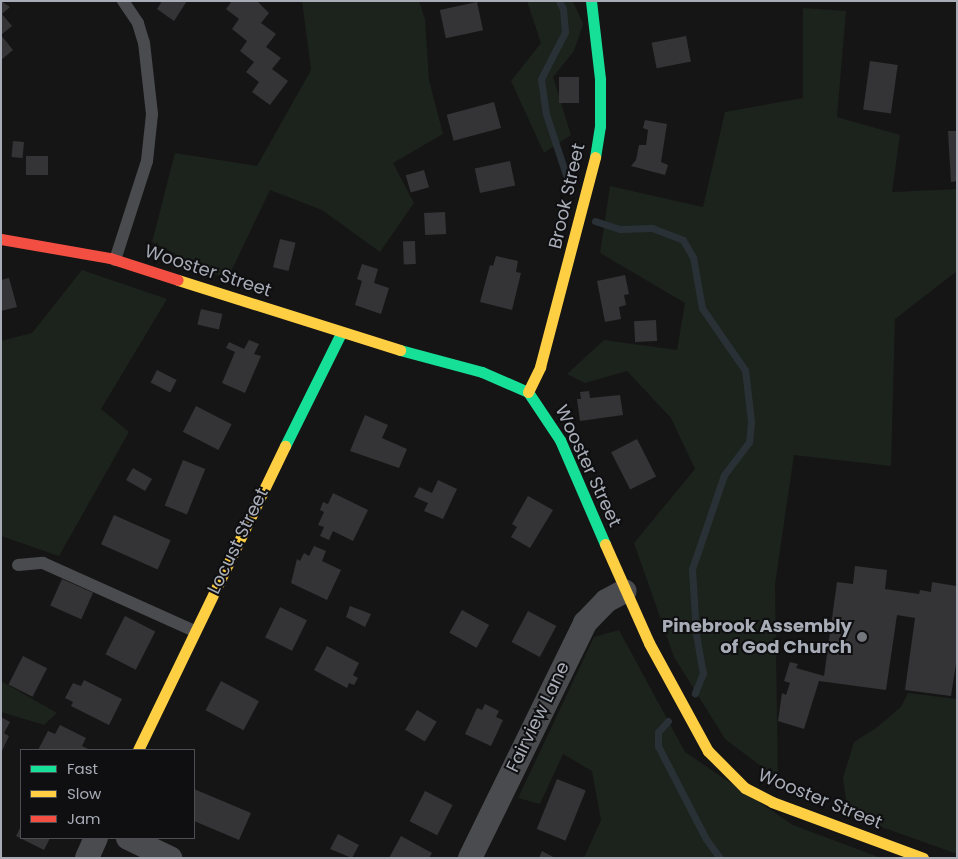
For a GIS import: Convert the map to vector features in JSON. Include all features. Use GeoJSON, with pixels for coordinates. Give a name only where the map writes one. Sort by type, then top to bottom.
{"type":"FeatureCollection","features":[{"type":"Feature","properties":{"kind":"street","name":"Brook Street"},"geometry":{"type":"LineString","coordinates":[[528,392],[540,367],[594,166],[600,126],[600,79],[591,1]]}},
{"type":"Feature","properties":{"kind":"street","name":"Wooster Street"},"geometry":{"type":"LineString","coordinates":[[1,239],[115,260],[341,333],[482,372],[528,392],[560,440],[625,591],[691,724],[725,770],[745,788],[772,802],[923,858]]}},
{"type":"Feature","properties":{"kind":"street","name":"Locust Street"},"geometry":{"type":"LineString","coordinates":[[138,749],[194,631],[341,333]]}},
{"type":"Feature","properties":{"kind":"street","name":"Fairview Lane"},"geometry":{"type":"LineString","coordinates":[[470,858],[585,622],[606,601],[625,591]]}},
{"type":"Feature","properties":{"kind":"street"},"geometry":{"type":"LineString","coordinates":[[87,858],[96,839]]}},
{"type":"Feature","properties":{"kind":"street"},"geometry":{"type":"LineString","coordinates":[[130,839],[170,858]]}},
{"type":"Feature","properties":{"kind":"lane"},"geometry":{"type":"LineString","coordinates":[[115,260],[147,161],[152,114],[144,43],[138,23],[123,1]]}},
{"type":"Feature","properties":{"kind":"lane"},"geometry":{"type":"LineString","coordinates":[[18,565],[43,563],[194,631]]}},
{"type":"Feature","properties":{"kind":"shaded area"},"geometry":{"type":"Polygon","coordinates":[[[302,1],[419,1],[425,19],[429,80],[443,134],[393,163],[414,203],[380,252],[322,210],[270,190],[227,280],[152,242],[175,153],[257,166],[311,70],[302,1]]]}},
{"type":"Feature","properties":{"kind":"shaded area"},"geometry":{"type":"Polygon","coordinates":[[[527,1],[573,1],[583,24],[574,51],[553,77],[571,135],[544,153],[511,81],[541,43],[527,1]]]}},
{"type":"Feature","properties":{"kind":"shaded area"},"geometry":{"type":"Polygon","coordinates":[[[803,8],[846,11],[837,117],[900,135],[892,192],[957,189],[957,271],[895,319],[891,466],[794,455],[775,584],[778,779],[725,739],[674,657],[634,543],[695,469],[671,418],[627,371],[585,383],[567,374],[604,340],[677,350],[685,303],[600,253],[610,186],[703,207],[725,112],[803,98],[803,8]]]}},
{"type":"Feature","properties":{"kind":"shaded area"},"geometry":{"type":"Polygon","coordinates":[[[82,270],[167,299],[101,409],[129,432],[59,556],[1,536],[1,341],[32,333],[82,270]]]}},
{"type":"Feature","properties":{"kind":"shaded area"},"geometry":{"type":"Polygon","coordinates":[[[619,630],[685,752],[793,825],[881,858],[584,858],[601,820],[592,771],[563,754],[540,804],[518,798],[594,637],[619,630]]]}},
{"type":"Feature","properties":{"kind":"shaded area"},"geometry":{"type":"Polygon","coordinates":[[[1,681],[57,713],[44,725],[1,712],[1,681]]]}},
{"type":"Feature","properties":{"kind":"shaded area"},"geometry":{"type":"Polygon","coordinates":[[[908,693],[957,699],[957,854],[848,815],[843,778],[854,742],[876,728],[901,707],[908,693]]]}},
{"type":"Feature","properties":{"kind":"building"},"geometry":{"type":"Polygon","coordinates":[[[1,1],[10,7],[2,14],[12,26],[1,35],[1,1]]]}},
{"type":"Feature","properties":{"kind":"building"},"geometry":{"type":"Polygon","coordinates":[[[162,1],[187,1],[174,21],[157,9],[162,1]]]}},
{"type":"Feature","properties":{"kind":"building"},"geometry":{"type":"Polygon","coordinates":[[[232,1],[257,1],[269,13],[261,23],[276,34],[266,47],[281,58],[272,69],[288,81],[270,105],[252,92],[259,82],[246,72],[254,62],[240,51],[247,41],[232,29],[239,19],[226,9],[232,1]]]}},
{"type":"Feature","properties":{"kind":"building"},"geometry":{"type":"Polygon","coordinates":[[[477,2],[483,30],[446,38],[440,10],[477,2]]]}},
{"type":"Feature","properties":{"kind":"building"},"geometry":{"type":"Polygon","coordinates":[[[1,35],[13,50],[1,60],[1,35]]]}},
{"type":"Feature","properties":{"kind":"building"},"geometry":{"type":"Polygon","coordinates":[[[686,36],[691,62],[657,68],[652,43],[686,36]]]}},
{"type":"Feature","properties":{"kind":"building"},"geometry":{"type":"Polygon","coordinates":[[[870,61],[898,65],[891,113],[863,110],[870,61]]]}},
{"type":"Feature","properties":{"kind":"building"},"geometry":{"type":"Polygon","coordinates":[[[559,77],[579,77],[579,103],[559,103],[559,77]]]}},
{"type":"Feature","properties":{"kind":"building"},"geometry":{"type":"Polygon","coordinates":[[[494,102],[501,128],[454,141],[447,115],[494,102]]]}},
{"type":"Feature","properties":{"kind":"building"},"geometry":{"type":"Polygon","coordinates":[[[645,120],[667,124],[661,162],[668,165],[665,175],[631,166],[636,160],[639,145],[646,145],[648,130],[643,128],[645,120]]]}},
{"type":"Feature","properties":{"kind":"building"},"geometry":{"type":"Polygon","coordinates":[[[948,131],[957,131],[957,181],[951,182],[948,131]]]}},
{"type":"Feature","properties":{"kind":"building"},"geometry":{"type":"Polygon","coordinates":[[[13,141],[24,142],[23,158],[12,157],[13,141]]]}},
{"type":"Feature","properties":{"kind":"building"},"geometry":{"type":"Polygon","coordinates":[[[26,156],[48,156],[48,175],[26,175],[26,156]]]}},
{"type":"Feature","properties":{"kind":"building"},"geometry":{"type":"Polygon","coordinates":[[[510,161],[515,185],[480,193],[475,168],[510,161]]]}},
{"type":"Feature","properties":{"kind":"building"},"geometry":{"type":"Polygon","coordinates":[[[424,170],[429,187],[411,193],[406,175],[424,170]]]}},
{"type":"Feature","properties":{"kind":"building"},"geometry":{"type":"Polygon","coordinates":[[[445,212],[446,234],[425,235],[424,213],[445,212]]]}},
{"type":"Feature","properties":{"kind":"building"},"geometry":{"type":"Polygon","coordinates":[[[280,239],[296,243],[289,271],[273,267],[280,239]]]}},
{"type":"Feature","properties":{"kind":"building"},"geometry":{"type":"Polygon","coordinates":[[[403,241],[415,241],[416,264],[404,264],[403,241]]]}},
{"type":"Feature","properties":{"kind":"building"},"geometry":{"type":"Polygon","coordinates":[[[496,256],[518,261],[516,272],[521,273],[512,310],[480,302],[490,265],[493,266],[496,256]]]}},
{"type":"Feature","properties":{"kind":"building"},"geometry":{"type":"Polygon","coordinates":[[[362,264],[378,269],[374,283],[389,288],[381,314],[355,305],[362,281],[357,279],[362,264]]]}},
{"type":"Feature","properties":{"kind":"building"},"geometry":{"type":"Polygon","coordinates":[[[625,275],[629,294],[624,295],[626,305],[619,307],[621,319],[605,322],[597,281],[625,275]]]}},
{"type":"Feature","properties":{"kind":"building"},"geometry":{"type":"Polygon","coordinates":[[[9,278],[17,307],[1,311],[1,280],[9,278]]]}},
{"type":"Feature","properties":{"kind":"building"},"geometry":{"type":"Polygon","coordinates":[[[201,309],[222,314],[219,330],[197,325],[201,309]]]}},
{"type":"Feature","properties":{"kind":"building"},"geometry":{"type":"Polygon","coordinates":[[[656,320],[657,341],[635,342],[634,321],[656,320]]]}},
{"type":"Feature","properties":{"kind":"building"},"geometry":{"type":"Polygon","coordinates":[[[249,340],[259,344],[254,354],[261,356],[245,393],[222,383],[235,352],[226,348],[229,342],[244,349],[249,340]]]}},
{"type":"Feature","properties":{"kind":"building"},"geometry":{"type":"Polygon","coordinates":[[[157,370],[177,380],[170,392],[151,382],[157,370]]]}},
{"type":"Feature","properties":{"kind":"building"},"geometry":{"type":"Polygon","coordinates":[[[589,391],[590,398],[620,395],[623,415],[580,421],[577,399],[581,399],[580,392],[589,391]]]}},
{"type":"Feature","properties":{"kind":"building"},"geometry":{"type":"Polygon","coordinates":[[[196,406],[232,424],[218,450],[183,432],[196,406]]]}},
{"type":"Feature","properties":{"kind":"building"},"geometry":{"type":"Polygon","coordinates":[[[365,415],[388,425],[382,438],[407,449],[399,468],[350,451],[365,415]]]}},
{"type":"Feature","properties":{"kind":"building"},"geometry":{"type":"Polygon","coordinates":[[[637,439],[656,476],[630,490],[611,452],[637,439]]]}},
{"type":"Feature","properties":{"kind":"building"},"geometry":{"type":"Polygon","coordinates":[[[183,460],[205,469],[187,514],[165,505],[183,460]]]}},
{"type":"Feature","properties":{"kind":"building"},"geometry":{"type":"Polygon","coordinates":[[[133,468],[152,479],[145,491],[126,480],[133,468]]]}},
{"type":"Feature","properties":{"kind":"building"},"geometry":{"type":"Polygon","coordinates":[[[438,480],[457,489],[443,519],[424,511],[428,503],[414,497],[419,487],[432,493],[438,480]]]}},
{"type":"Feature","properties":{"kind":"building"},"geometry":{"type":"Polygon","coordinates":[[[333,493],[368,510],[353,541],[333,531],[329,540],[320,536],[324,527],[318,525],[324,512],[320,510],[323,502],[328,504],[333,493]]]}},
{"type":"Feature","properties":{"kind":"building"},"geometry":{"type":"Polygon","coordinates":[[[528,496],[553,510],[530,548],[511,537],[517,527],[512,524],[528,496]]]}},
{"type":"Feature","properties":{"kind":"building"},"geometry":{"type":"Polygon","coordinates":[[[114,515],[171,540],[158,569],[101,544],[114,515]]]}},
{"type":"Feature","properties":{"kind":"building"},"geometry":{"type":"Polygon","coordinates":[[[314,546],[326,551],[322,561],[341,570],[327,600],[291,583],[297,559],[300,561],[304,553],[309,556],[314,546]]]}},
{"type":"Feature","properties":{"kind":"building","name":"Pinebrook Assembly of God Church"},"geometry":{"type":"Polygon","coordinates":[[[855,566],[887,570],[885,589],[919,594],[920,590],[931,592],[932,582],[956,586],[957,657],[951,696],[905,690],[915,618],[897,615],[886,690],[819,681],[804,729],[778,721],[782,693],[786,695],[790,683],[784,681],[790,662],[798,664],[796,668],[824,676],[837,582],[853,584],[855,566]]]}},
{"type":"Feature","properties":{"kind":"building"},"geometry":{"type":"Polygon","coordinates":[[[62,579],[93,593],[81,619],[50,605],[62,579]]]}},
{"type":"Feature","properties":{"kind":"building"},"geometry":{"type":"Polygon","coordinates":[[[350,606],[371,614],[365,627],[346,617],[350,606]]]}},
{"type":"Feature","properties":{"kind":"building"},"geometry":{"type":"Polygon","coordinates":[[[280,607],[307,620],[292,651],[265,638],[280,607]]]}},
{"type":"Feature","properties":{"kind":"building"},"geometry":{"type":"Polygon","coordinates":[[[462,610],[489,625],[477,648],[449,633],[462,610]]]}},
{"type":"Feature","properties":{"kind":"building"},"geometry":{"type":"Polygon","coordinates":[[[528,611],[556,626],[540,657],[512,642],[528,611]]]}},
{"type":"Feature","properties":{"kind":"building"},"geometry":{"type":"Polygon","coordinates":[[[125,616],[155,631],[136,670],[105,654],[125,616]]]}},
{"type":"Feature","properties":{"kind":"building"},"geometry":{"type":"Polygon","coordinates":[[[327,646],[359,663],[353,675],[358,678],[354,685],[349,683],[347,688],[314,670],[327,646]]]}},
{"type":"Feature","properties":{"kind":"building"},"geometry":{"type":"Polygon","coordinates":[[[23,656],[47,668],[33,697],[8,685],[23,656]]]}},
{"type":"Feature","properties":{"kind":"building"},"geometry":{"type":"Polygon","coordinates":[[[84,680],[122,699],[109,725],[71,706],[73,702],[65,698],[73,683],[81,686],[84,680]]]}},
{"type":"Feature","properties":{"kind":"building"},"geometry":{"type":"Polygon","coordinates":[[[221,681],[259,701],[243,730],[206,710],[221,681]]]}},
{"type":"Feature","properties":{"kind":"building"},"geometry":{"type":"Polygon","coordinates":[[[485,704],[499,711],[496,717],[503,720],[491,746],[465,734],[477,708],[482,710],[485,704]]]}},
{"type":"Feature","properties":{"kind":"building"},"geometry":{"type":"Polygon","coordinates":[[[417,710],[437,722],[425,742],[405,730],[417,710]]]}},
{"type":"Feature","properties":{"kind":"building"},"geometry":{"type":"Polygon","coordinates":[[[1,717],[10,722],[4,733],[9,736],[1,753],[1,717]]]}},
{"type":"Feature","properties":{"kind":"building"},"geometry":{"type":"Polygon","coordinates":[[[60,725],[86,738],[82,746],[88,749],[39,749],[48,731],[55,734],[60,725]]]}},
{"type":"Feature","properties":{"kind":"building"},"geometry":{"type":"Polygon","coordinates":[[[557,779],[586,791],[566,841],[537,829],[557,779]]]}},
{"type":"Feature","properties":{"kind":"building"},"geometry":{"type":"Polygon","coordinates":[[[195,789],[251,813],[239,840],[195,821],[195,789]]]}},
{"type":"Feature","properties":{"kind":"building"},"geometry":{"type":"Polygon","coordinates":[[[425,791],[453,805],[437,835],[410,821],[425,791]]]}},
{"type":"Feature","properties":{"kind":"building"},"geometry":{"type":"Polygon","coordinates":[[[20,828],[20,838],[16,836],[20,828]]]}},
{"type":"Feature","properties":{"kind":"building"},"geometry":{"type":"Polygon","coordinates":[[[338,834],[359,845],[352,858],[330,849],[338,834]]]}},
{"type":"Feature","properties":{"kind":"building"},"geometry":{"type":"Polygon","coordinates":[[[401,836],[432,853],[429,858],[389,858],[401,836]]]}},
{"type":"Feature","properties":{"kind":"building"},"geometry":{"type":"Polygon","coordinates":[[[22,839],[50,839],[44,850],[22,839]]]}},
{"type":"Feature","properties":{"kind":"building"},"geometry":{"type":"Polygon","coordinates":[[[542,851],[555,858],[539,858],[542,851]]]}},
{"type":"Feature","properties":{"kind":"waterway"},"geometry":{"type":"LineString","coordinates":[[559,1],[563,9],[565,32],[541,79],[546,114],[570,187]]}},
{"type":"Feature","properties":{"kind":"waterway"},"geometry":{"type":"LineString","coordinates":[[595,221],[620,229],[652,228],[683,240],[693,257],[702,308],[745,370],[751,421],[749,442],[724,475],[692,569],[696,634],[703,673],[695,693]]}},
{"type":"Feature","properties":{"kind":"waterway"},"geometry":{"type":"LineString","coordinates":[[668,721],[658,732],[658,746],[706,839],[720,858]]}},
{"type":"Feature","properties":{"kind":"traffic: fast"},"geometry":{"type":"LineString","coordinates":[[591,1],[600,79],[600,126],[595,157]]}},
{"type":"Feature","properties":{"kind":"traffic: fast"},"geometry":{"type":"LineString","coordinates":[[285,446],[341,333]]}},
{"type":"Feature","properties":{"kind":"traffic: fast"},"geometry":{"type":"LineString","coordinates":[[400,350],[482,372],[528,392],[560,440],[605,544]]}},
{"type":"Feature","properties":{"kind":"traffic: slow"},"geometry":{"type":"LineString","coordinates":[[528,392],[540,367],[595,157]]}},
{"type":"Feature","properties":{"kind":"traffic: slow"},"geometry":{"type":"LineString","coordinates":[[178,280],[400,350]]}},
{"type":"Feature","properties":{"kind":"traffic: slow"},"geometry":{"type":"LineString","coordinates":[[138,749],[285,446]]}},
{"type":"Feature","properties":{"kind":"traffic: slow"},"geometry":{"type":"LineString","coordinates":[[605,544],[649,643],[708,751],[745,788],[772,802],[923,858]]}},
{"type":"Feature","properties":{"kind":"traffic: jam"},"geometry":{"type":"LineString","coordinates":[[1,239],[110,258],[178,280]]}},
{"type":"Feature","properties":{"kind":"place","name":"Pinebrook Assembly of God Church"},"geometry":{"type":"Point","coordinates":[862,637]}}]}
